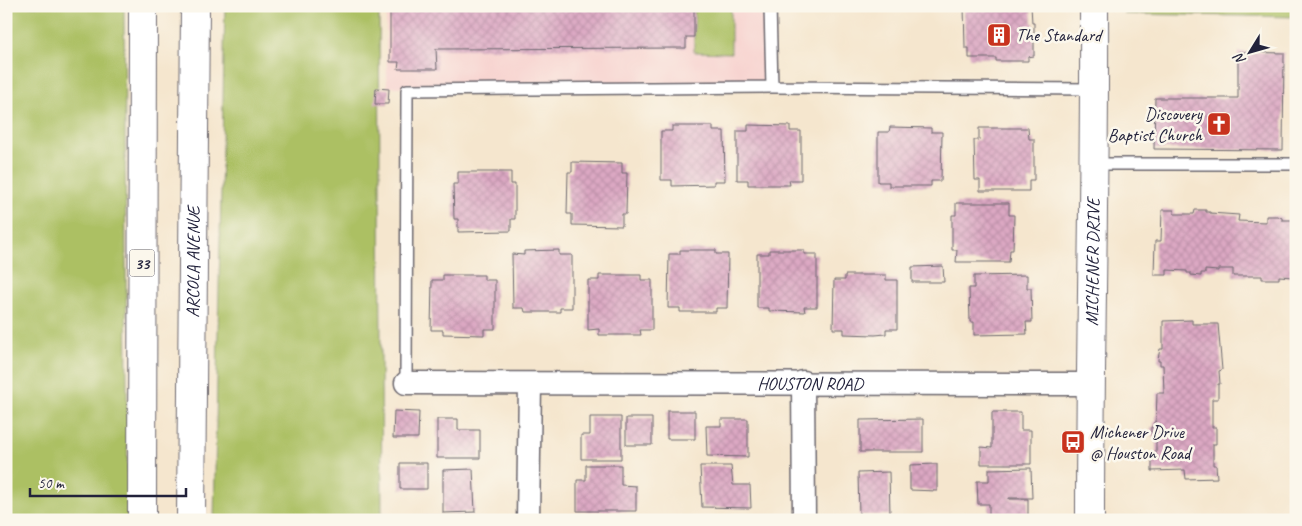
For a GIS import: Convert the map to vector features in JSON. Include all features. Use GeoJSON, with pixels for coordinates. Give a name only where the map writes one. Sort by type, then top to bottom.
{"type":"FeatureCollection","features":[{"type":"Feature","properties":{"kind":"main road","name":"33"},"geometry":{"type":"LineString","coordinates":[[142,520],[143,6]]}},
{"type":"Feature","properties":{"kind":"main road","name":"ARCOLA AVENUE"},"geometry":{"type":"LineString","coordinates":[[191,520],[195,6]]}},
{"type":"Feature","properties":{"kind":"main road","name":"MICHENER DRIVE"},"geometry":{"type":"LineString","coordinates":[[1090,520],[1094,6]]}},
{"type":"Feature","properties":{"kind":"street","name":"HOUSTON ROAD"},"geometry":{"type":"LineString","coordinates":[[406,383],[803,382],[1090,384]]}},
{"type":"Feature","properties":{"kind":"street"},"geometry":{"type":"LineString","coordinates":[[803,382],[804,520]]}},
{"type":"Feature","properties":{"kind":"street"},"geometry":{"type":"LineString","coordinates":[[528,520],[530,384]]}},
{"type":"Feature","properties":{"kind":"lane"},"geometry":{"type":"LineString","coordinates":[[770,6],[772,86]]}},
{"type":"Feature","properties":{"kind":"lane"},"geometry":{"type":"LineString","coordinates":[[406,383],[407,90],[772,86],[1094,89]]}},
{"type":"Feature","properties":{"kind":"lane"},"geometry":{"type":"LineString","coordinates":[[1094,164],[1296,164]]}},
{"type":"Feature","properties":{"kind":"shaded area"},"geometry":{"type":"Polygon","coordinates":[[[386,6],[769,6],[769,84],[387,87],[386,6]]]}},
{"type":"Feature","properties":{"kind":"green space"},"geometry":{"type":"Polygon","coordinates":[[[6,6],[124,6],[128,520],[6,520],[6,6]]]}},
{"type":"Feature","properties":{"kind":"green space"},"geometry":{"type":"Polygon","coordinates":[[[225,6],[379,6],[382,520],[214,520],[225,6]]]}},
{"type":"Feature","properties":{"kind":"green space"},"geometry":{"type":"Polygon","coordinates":[[[694,6],[731,6],[731,53],[694,52],[694,6]]]}},
{"type":"Feature","properties":{"kind":"green space"},"geometry":{"type":"Polygon","coordinates":[[[1125,6],[1296,6],[1296,17],[1125,14],[1125,6]]]}},
{"type":"Feature","properties":{"kind":"building"},"geometry":{"type":"Polygon","coordinates":[[[390,6],[694,6],[694,37],[686,37],[686,48],[436,49],[437,69],[398,69],[399,62],[390,62],[390,6]]]}},
{"type":"Feature","properties":{"kind":"building","name":"The Standard"},"geometry":{"type":"Polygon","coordinates":[[[964,6],[1031,6],[1032,23],[1034,23],[1034,56],[1028,57],[1028,61],[996,61],[996,58],[969,58],[969,48],[965,48],[964,6]]]}},
{"type":"Feature","properties":{"kind":"building","name":"Discovery Baptist Church"},"geometry":{"type":"Polygon","coordinates":[[[1238,52],[1284,53],[1283,150],[1154,149],[1155,98],[1238,98],[1238,52]]]}},
{"type":"Feature","properties":{"kind":"building"},"geometry":{"type":"Polygon","coordinates":[[[376,88],[389,89],[388,104],[375,104],[376,88]]]}},
{"type":"Feature","properties":{"kind":"building"},"geometry":{"type":"Polygon","coordinates":[[[748,125],[790,126],[790,131],[801,131],[801,180],[789,180],[790,185],[748,185],[748,180],[737,180],[737,131],[748,131],[748,125]]]}},
{"type":"Feature","properties":{"kind":"building"},"geometry":{"type":"Polygon","coordinates":[[[672,126],[713,126],[713,131],[724,131],[725,181],[714,181],[714,185],[672,186],[672,180],[661,180],[661,131],[672,131],[672,126]]]}},
{"type":"Feature","properties":{"kind":"building"},"geometry":{"type":"Polygon","coordinates":[[[890,127],[931,128],[931,132],[942,132],[941,181],[931,181],[931,186],[889,186],[889,182],[878,182],[878,132],[889,132],[890,127]]]}},
{"type":"Feature","properties":{"kind":"building"},"geometry":{"type":"Polygon","coordinates":[[[979,128],[1028,128],[1029,139],[1034,139],[1034,180],[1029,180],[1029,191],[980,191],[980,180],[975,180],[974,140],[979,140],[979,128]]]}},
{"type":"Feature","properties":{"kind":"building"},"geometry":{"type":"Polygon","coordinates":[[[572,162],[622,163],[622,173],[627,173],[626,214],[622,214],[622,226],[572,225],[572,214],[567,214],[568,172],[572,172],[572,162]]]}},
{"type":"Feature","properties":{"kind":"building"},"geometry":{"type":"Polygon","coordinates":[[[458,172],[511,172],[511,184],[515,184],[515,219],[511,219],[511,231],[458,232],[458,219],[454,219],[453,184],[458,184],[458,172]]]}},
{"type":"Feature","properties":{"kind":"building"},"geometry":{"type":"Polygon","coordinates":[[[956,203],[1009,203],[1009,215],[1014,215],[1013,250],[1010,250],[1009,262],[956,262],[957,250],[952,250],[952,215],[956,215],[956,203]]]}},
{"type":"Feature","properties":{"kind":"building"},"geometry":{"type":"Polygon","coordinates":[[[1162,210],[1174,210],[1174,214],[1194,214],[1195,210],[1206,210],[1206,212],[1210,213],[1239,215],[1238,221],[1266,222],[1266,216],[1278,216],[1282,220],[1296,220],[1296,275],[1293,275],[1293,277],[1279,276],[1279,279],[1262,279],[1262,276],[1233,276],[1233,269],[1218,269],[1218,271],[1205,270],[1205,273],[1201,273],[1201,276],[1191,275],[1187,271],[1167,270],[1167,275],[1154,275],[1155,241],[1161,241],[1162,210]]]}},
{"type":"Feature","properties":{"kind":"building"},"geometry":{"type":"Polygon","coordinates":[[[559,250],[559,255],[572,255],[572,308],[560,308],[560,312],[525,312],[524,308],[513,308],[512,254],[524,255],[524,251],[559,250]]]}},
{"type":"Feature","properties":{"kind":"building"},"geometry":{"type":"Polygon","coordinates":[[[680,250],[716,250],[716,254],[728,254],[727,308],[716,308],[716,312],[680,312],[680,308],[668,308],[669,254],[680,254],[680,250]]]}},
{"type":"Feature","properties":{"kind":"building"},"geometry":{"type":"Polygon","coordinates":[[[769,250],[804,250],[804,254],[817,254],[817,307],[804,307],[805,312],[769,311],[769,308],[757,308],[757,254],[769,254],[769,250]]]}},
{"type":"Feature","properties":{"kind":"building"},"geometry":{"type":"Polygon","coordinates":[[[943,266],[944,282],[912,282],[912,267],[943,266]]]}},
{"type":"Feature","properties":{"kind":"building"},"geometry":{"type":"Polygon","coordinates":[[[443,275],[484,275],[484,280],[495,280],[495,329],[484,329],[484,335],[443,334],[443,330],[431,330],[432,280],[443,280],[443,275]]]}},
{"type":"Feature","properties":{"kind":"building"},"geometry":{"type":"Polygon","coordinates":[[[599,275],[641,275],[641,280],[652,280],[652,330],[640,330],[641,335],[599,335],[599,329],[588,330],[588,280],[599,280],[599,275]]]}},
{"type":"Feature","properties":{"kind":"building"},"geometry":{"type":"Polygon","coordinates":[[[845,275],[886,275],[886,280],[897,280],[897,329],[886,329],[886,334],[875,335],[844,334],[844,329],[833,329],[834,280],[845,280],[845,275]]]}},
{"type":"Feature","properties":{"kind":"building"},"geometry":{"type":"Polygon","coordinates":[[[1027,275],[1027,288],[1031,288],[1032,322],[1026,322],[1027,334],[974,335],[974,322],[970,322],[969,288],[974,288],[974,276],[1027,275]]]}},
{"type":"Feature","properties":{"kind":"building"},"geometry":{"type":"Polygon","coordinates":[[[1192,320],[1192,324],[1218,324],[1222,370],[1219,371],[1218,399],[1212,399],[1212,427],[1216,427],[1216,444],[1213,444],[1213,465],[1216,465],[1217,478],[1186,479],[1185,470],[1152,471],[1152,458],[1156,458],[1156,437],[1153,437],[1153,433],[1151,433],[1151,427],[1154,427],[1154,422],[1156,422],[1157,393],[1164,393],[1163,365],[1160,365],[1160,361],[1158,361],[1160,349],[1163,349],[1163,321],[1192,320]]]}},
{"type":"Feature","properties":{"kind":"building"},"geometry":{"type":"Polygon","coordinates":[[[394,411],[419,412],[418,438],[393,438],[394,411]]]}},
{"type":"Feature","properties":{"kind":"building"},"geometry":{"type":"Polygon","coordinates":[[[667,411],[695,411],[695,439],[667,439],[667,411]]]}},
{"type":"Feature","properties":{"kind":"building"},"geometry":{"type":"Polygon","coordinates":[[[992,412],[1021,412],[1021,430],[1031,430],[1031,464],[981,464],[981,447],[992,448],[992,412]]]}},
{"type":"Feature","properties":{"kind":"building"},"geometry":{"type":"Polygon","coordinates":[[[590,417],[621,417],[621,459],[581,459],[581,435],[590,435],[590,417]]]}},
{"type":"Feature","properties":{"kind":"building"},"geometry":{"type":"Polygon","coordinates":[[[626,418],[652,418],[652,445],[626,445],[626,418]]]}},
{"type":"Feature","properties":{"kind":"building"},"geometry":{"type":"Polygon","coordinates":[[[437,419],[458,419],[458,430],[480,430],[480,458],[437,458],[437,419]]]}},
{"type":"Feature","properties":{"kind":"building"},"geometry":{"type":"Polygon","coordinates":[[[721,419],[748,419],[748,457],[707,456],[706,426],[721,426],[721,419]]]}},
{"type":"Feature","properties":{"kind":"building"},"geometry":{"type":"Polygon","coordinates":[[[923,419],[923,452],[860,452],[860,420],[923,419]]]}},
{"type":"Feature","properties":{"kind":"building"},"geometry":{"type":"Polygon","coordinates":[[[400,463],[427,463],[427,489],[400,489],[400,463]]]}},
{"type":"Feature","properties":{"kind":"building"},"geometry":{"type":"Polygon","coordinates":[[[937,464],[937,491],[910,490],[910,465],[937,464]]]}},
{"type":"Feature","properties":{"kind":"building"},"geometry":{"type":"Polygon","coordinates":[[[586,465],[621,465],[621,485],[636,486],[636,511],[577,511],[577,480],[586,480],[586,465]]]}},
{"type":"Feature","properties":{"kind":"building"},"geometry":{"type":"Polygon","coordinates":[[[700,466],[731,466],[733,485],[750,485],[751,508],[702,507],[700,466]]]}},
{"type":"Feature","properties":{"kind":"building"},"geometry":{"type":"Polygon","coordinates":[[[1031,468],[1032,498],[1009,498],[1028,499],[1028,520],[989,520],[989,504],[978,504],[977,481],[989,481],[989,469],[1031,468]]]}},
{"type":"Feature","properties":{"kind":"building"},"geometry":{"type":"Polygon","coordinates":[[[473,469],[475,512],[443,513],[443,470],[473,469]]]}},
{"type":"Feature","properties":{"kind":"building"},"geometry":{"type":"Polygon","coordinates":[[[889,472],[890,515],[859,515],[858,473],[889,472]]]}},
{"type":"Feature","properties":{"kind":"building"},"geometry":{"type":"Polygon","coordinates":[[[423,516],[473,516],[473,520],[423,520],[423,516]]]}},
{"type":"Feature","properties":{"kind":"building"},"geometry":{"type":"Polygon","coordinates":[[[632,517],[632,520],[602,520],[602,518],[632,517]]]}},
{"type":"Feature","properties":{"kind":"building"},"geometry":{"type":"Polygon","coordinates":[[[669,518],[701,518],[701,520],[669,520],[669,518]]]}},
{"type":"Feature","properties":{"kind":"place","name":"The Standard"},"geometry":{"type":"Point","coordinates":[999,35]}},
{"type":"Feature","properties":{"kind":"place","name":"Discovery Baptist Church"},"geometry":{"type":"Point","coordinates":[1219,124]}},
{"type":"Feature","properties":{"kind":"place","name":"Michener Drive @ Houston Road"},"geometry":{"type":"Point","coordinates":[1073,442]}}]}
